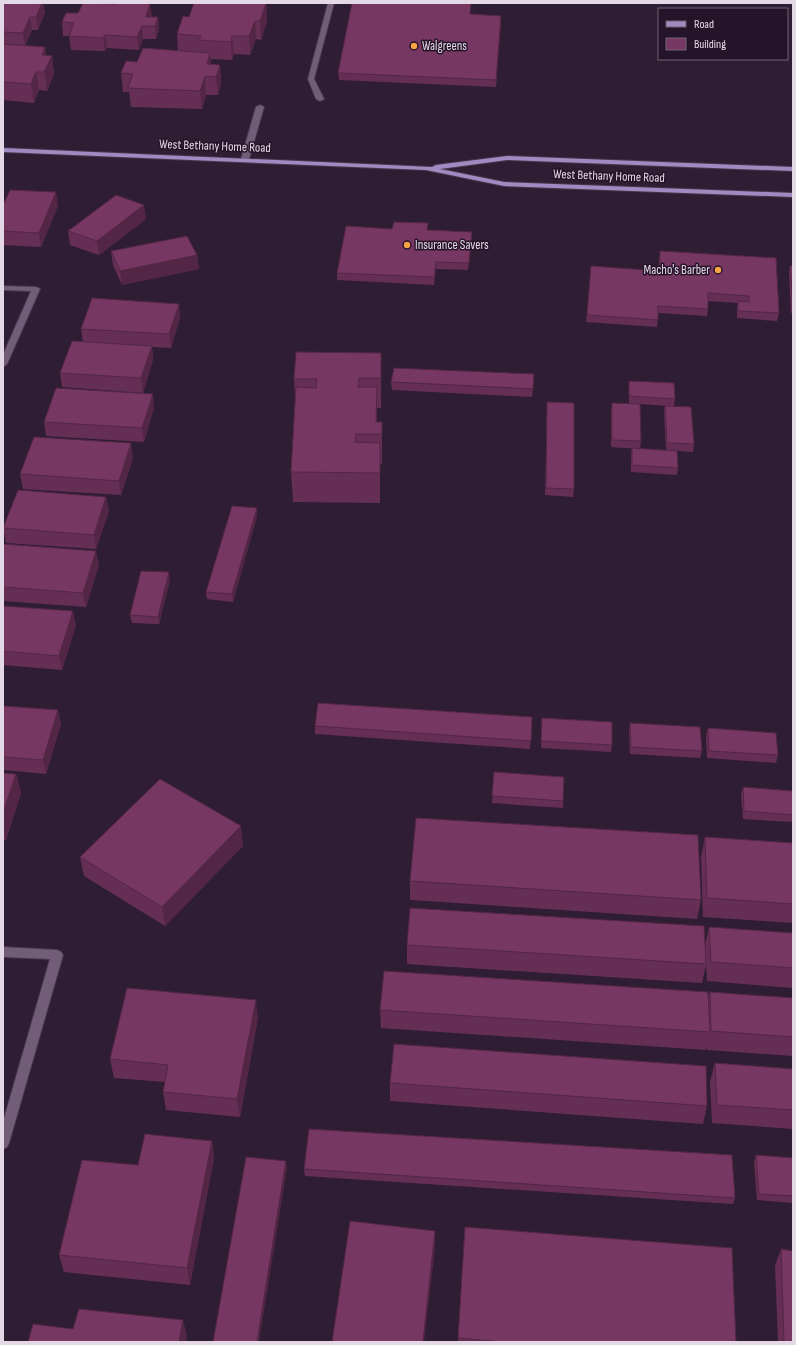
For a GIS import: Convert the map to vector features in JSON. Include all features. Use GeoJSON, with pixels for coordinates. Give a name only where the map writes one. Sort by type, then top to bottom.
{"type":"FeatureCollection","features":[{"type":"Feature","properties":{"kind":"main road","name":"West Bethany Home Road"},"geometry":{"type":"LineString","coordinates":[[3,150],[245,159],[426,168],[504,184],[793,196]]}},
{"type":"Feature","properties":{"kind":"main road","name":"West Bethany Home Road"},"geometry":{"type":"LineString","coordinates":[[426,168],[507,158],[793,169]]}},
{"type":"Feature","properties":{"kind":"street"},"geometry":{"type":"LineString","coordinates":[[320,98],[312,79],[331,3]]}},
{"type":"Feature","properties":{"kind":"street"},"geometry":{"type":"LineString","coordinates":[[245,159],[260,107]]}},
{"type":"Feature","properties":{"kind":"street"},"geometry":{"type":"LineString","coordinates":[[3,288],[36,289],[3,364]]}},
{"type":"Feature","properties":{"kind":"street"},"geometry":{"type":"LineString","coordinates":[[3,952],[57,955],[3,1143]]}},
{"type":"Feature","properties":{"kind":"building"},"geometry":{"type":"Polygon","coordinates":[[[3,3],[42,3],[36,17],[30,17],[23,33],[3,32],[3,3]]]}},
{"type":"Feature","properties":{"kind":"building"},"geometry":{"type":"Polygon","coordinates":[[[83,3],[150,3],[146,17],[158,17],[155,26],[142,26],[137,37],[105,35],[103,38],[69,36],[74,23],[62,22],[66,13],[78,13],[83,3]]]}},
{"type":"Feature","properties":{"kind":"building"},"geometry":{"type":"Polygon","coordinates":[[[194,3],[266,3],[260,21],[255,21],[249,36],[232,36],[231,42],[199,40],[201,36],[177,34],[183,16],[189,17],[194,3]]]}},
{"type":"Feature","properties":{"kind":"building","name":"Walgreens"},"geometry":{"type":"Polygon","coordinates":[[[352,3],[471,3],[470,14],[501,16],[496,80],[338,73],[352,3]]]}},
{"type":"Feature","properties":{"kind":"building"},"geometry":{"type":"Polygon","coordinates":[[[3,44],[45,47],[42,55],[52,56],[44,72],[36,72],[31,84],[3,82],[3,44]]]}},
{"type":"Feature","properties":{"kind":"building"},"geometry":{"type":"Polygon","coordinates":[[[143,48],[210,53],[207,64],[220,65],[216,77],[205,76],[200,91],[128,88],[133,74],[121,73],[126,61],[137,62],[143,48]]]}},
{"type":"Feature","properties":{"kind":"building"},"geometry":{"type":"Polygon","coordinates":[[[10,190],[56,192],[39,233],[3,231],[3,205],[10,190]]]}},
{"type":"Feature","properties":{"kind":"building"},"geometry":{"type":"Polygon","coordinates":[[[116,195],[144,205],[97,241],[68,231],[116,195]]]}},
{"type":"Feature","properties":{"kind":"building"},"geometry":{"type":"Polygon","coordinates":[[[394,222],[428,223],[427,230],[472,232],[469,263],[436,262],[434,277],[337,273],[346,226],[392,229],[394,222]]]}},
{"type":"Feature","properties":{"kind":"building"},"geometry":{"type":"Polygon","coordinates":[[[187,236],[197,255],[120,271],[111,251],[187,236]]]}},
{"type":"Feature","properties":{"kind":"building"},"geometry":{"type":"Polygon","coordinates":[[[660,251],[776,258],[779,313],[738,311],[738,301],[749,302],[749,296],[708,293],[708,309],[658,306],[658,320],[587,315],[591,266],[660,271],[660,251]]]}},
{"type":"Feature","properties":{"kind":"building"},"geometry":{"type":"Polygon","coordinates":[[[790,266],[793,266],[793,306],[790,266]]]}},
{"type":"Feature","properties":{"kind":"building"},"geometry":{"type":"Polygon","coordinates":[[[92,298],[179,304],[169,334],[81,329],[92,298]]]}},
{"type":"Feature","properties":{"kind":"building"},"geometry":{"type":"Polygon","coordinates":[[[72,341],[152,346],[141,378],[60,373],[72,341]]]}},
{"type":"Feature","properties":{"kind":"building"},"geometry":{"type":"Polygon","coordinates":[[[296,352],[381,353],[381,378],[359,378],[358,387],[377,387],[376,422],[382,422],[382,434],[356,434],[355,442],[380,443],[380,473],[291,472],[296,387],[316,388],[317,379],[294,379],[296,352]]]}},
{"type":"Feature","properties":{"kind":"building"},"geometry":{"type":"Polygon","coordinates":[[[394,368],[534,374],[533,389],[391,382],[394,368]]]}},
{"type":"Feature","properties":{"kind":"building"},"geometry":{"type":"Polygon","coordinates":[[[629,381],[674,383],[675,399],[629,396],[629,381]]]}},
{"type":"Feature","properties":{"kind":"building"},"geometry":{"type":"Polygon","coordinates":[[[56,388],[153,394],[142,428],[44,422],[56,388]]]}},
{"type":"Feature","properties":{"kind":"building"},"geometry":{"type":"Polygon","coordinates":[[[547,402],[574,403],[574,489],[546,488],[547,402]]]}},
{"type":"Feature","properties":{"kind":"building"},"geometry":{"type":"Polygon","coordinates":[[[612,403],[640,404],[641,441],[612,440],[612,403]]]}},
{"type":"Feature","properties":{"kind":"building"},"geometry":{"type":"Polygon","coordinates":[[[665,406],[691,407],[694,444],[667,443],[665,406]]]}},
{"type":"Feature","properties":{"kind":"building"},"geometry":{"type":"Polygon","coordinates":[[[34,437],[131,443],[119,481],[20,474],[34,437]]]}},
{"type":"Feature","properties":{"kind":"building"},"geometry":{"type":"Polygon","coordinates":[[[632,448],[677,451],[678,468],[632,465],[632,448]]]}},
{"type":"Feature","properties":{"kind":"building"},"geometry":{"type":"Polygon","coordinates":[[[18,490],[106,497],[94,535],[3,528],[18,490]]]}},
{"type":"Feature","properties":{"kind":"building"},"geometry":{"type":"Polygon","coordinates":[[[232,506],[257,508],[232,594],[206,592],[232,506]]]}},
{"type":"Feature","properties":{"kind":"building"},"geometry":{"type":"Polygon","coordinates":[[[3,544],[96,551],[83,593],[3,587],[3,544]]]}},
{"type":"Feature","properties":{"kind":"building"},"geometry":{"type":"Polygon","coordinates":[[[141,571],[169,572],[158,617],[130,615],[141,571]]]}},
{"type":"Feature","properties":{"kind":"building"},"geometry":{"type":"Polygon","coordinates":[[[3,606],[73,611],[59,656],[3,651],[3,606]]]}},
{"type":"Feature","properties":{"kind":"building"},"geometry":{"type":"Polygon","coordinates":[[[318,703],[532,717],[531,741],[315,726],[318,703]]]}},
{"type":"Feature","properties":{"kind":"building"},"geometry":{"type":"Polygon","coordinates":[[[3,706],[58,710],[43,760],[3,757],[3,706]]]}},
{"type":"Feature","properties":{"kind":"building"},"geometry":{"type":"Polygon","coordinates":[[[542,718],[612,722],[612,745],[541,741],[542,718]]]}},
{"type":"Feature","properties":{"kind":"building"},"geometry":{"type":"Polygon","coordinates":[[[630,723],[700,727],[702,751],[631,747],[630,723]]]}},
{"type":"Feature","properties":{"kind":"building"},"geometry":{"type":"Polygon","coordinates":[[[708,728],[776,733],[778,755],[709,751],[708,728]]]}},
{"type":"Feature","properties":{"kind":"building"},"geometry":{"type":"Polygon","coordinates":[[[494,772],[564,777],[563,801],[492,796],[494,772]]]}},
{"type":"Feature","properties":{"kind":"building"},"geometry":{"type":"Polygon","coordinates":[[[3,773],[16,774],[3,813],[3,773]]]}},
{"type":"Feature","properties":{"kind":"building"},"geometry":{"type":"Polygon","coordinates":[[[160,779],[241,826],[162,907],[80,857],[160,779]]]}},
{"type":"Feature","properties":{"kind":"building"},"geometry":{"type":"Polygon","coordinates":[[[743,787],[793,791],[793,815],[744,811],[743,787]]]}},
{"type":"Feature","properties":{"kind":"building"},"geometry":{"type":"Polygon","coordinates":[[[416,818],[698,835],[701,900],[410,881],[416,818]]]}},
{"type":"Feature","properties":{"kind":"building"},"geometry":{"type":"Polygon","coordinates":[[[705,837],[793,843],[793,904],[707,898],[705,837]]]}},
{"type":"Feature","properties":{"kind":"building"},"geometry":{"type":"Polygon","coordinates":[[[410,908],[704,926],[706,964],[407,945],[410,908]]]}},
{"type":"Feature","properties":{"kind":"building"},"geometry":{"type":"Polygon","coordinates":[[[709,927],[793,933],[793,968],[711,962],[709,927]]]}},
{"type":"Feature","properties":{"kind":"building"},"geometry":{"type":"Polygon","coordinates":[[[384,971],[708,992],[710,1032],[380,1010],[384,971]]]}},
{"type":"Feature","properties":{"kind":"building"},"geometry":{"type":"Polygon","coordinates":[[[127,988],[256,1000],[237,1099],[163,1092],[168,1065],[110,1059],[127,988]]]}},
{"type":"Feature","properties":{"kind":"building"},"geometry":{"type":"Polygon","coordinates":[[[710,992],[793,998],[793,1037],[711,1031],[710,992]]]}},
{"type":"Feature","properties":{"kind":"building"},"geometry":{"type":"Polygon","coordinates":[[[394,1044],[706,1066],[707,1106],[390,1083],[394,1044]]]}},
{"type":"Feature","properties":{"kind":"building"},"geometry":{"type":"Polygon","coordinates":[[[715,1063],[793,1069],[793,1110],[717,1105],[715,1063]]]}},
{"type":"Feature","properties":{"kind":"building"},"geometry":{"type":"Polygon","coordinates":[[[309,1129],[732,1155],[735,1198],[304,1169],[309,1129]]]}},
{"type":"Feature","properties":{"kind":"building"},"geometry":{"type":"Polygon","coordinates":[[[145,1134],[212,1141],[187,1268],[59,1255],[82,1160],[138,1165],[145,1134]]]}},
{"type":"Feature","properties":{"kind":"building"},"geometry":{"type":"Polygon","coordinates":[[[756,1155],[793,1158],[793,1196],[759,1194],[756,1155]]]}},
{"type":"Feature","properties":{"kind":"building"},"geometry":{"type":"Polygon","coordinates":[[[246,1157],[286,1161],[257,1342],[213,1342],[246,1157]]]}},
{"type":"Feature","properties":{"kind":"building"},"geometry":{"type":"Polygon","coordinates":[[[350,1221],[435,1231],[423,1342],[332,1342],[350,1221]]]}},
{"type":"Feature","properties":{"kind":"building"},"geometry":{"type":"Polygon","coordinates":[[[465,1227],[732,1248],[736,1342],[502,1342],[458,1338],[465,1227]]]}},
{"type":"Feature","properties":{"kind":"building"},"geometry":{"type":"Polygon","coordinates":[[[781,1249],[793,1251],[793,1342],[784,1342],[781,1249]]]}},
{"type":"Feature","properties":{"kind":"building"},"geometry":{"type":"Polygon","coordinates":[[[79,1309],[183,1320],[179,1342],[28,1342],[33,1324],[73,1329],[79,1309]]]}},
{"type":"Feature","properties":{"kind":"place","name":"Walgreens"},"geometry":{"type":"Point","coordinates":[414,46]}},
{"type":"Feature","properties":{"kind":"place","name":"Insurance Savers"},"geometry":{"type":"Point","coordinates":[407,245]}},
{"type":"Feature","properties":{"kind":"place","name":"Macho's Barber"},"geometry":{"type":"Point","coordinates":[718,270]}}]}
